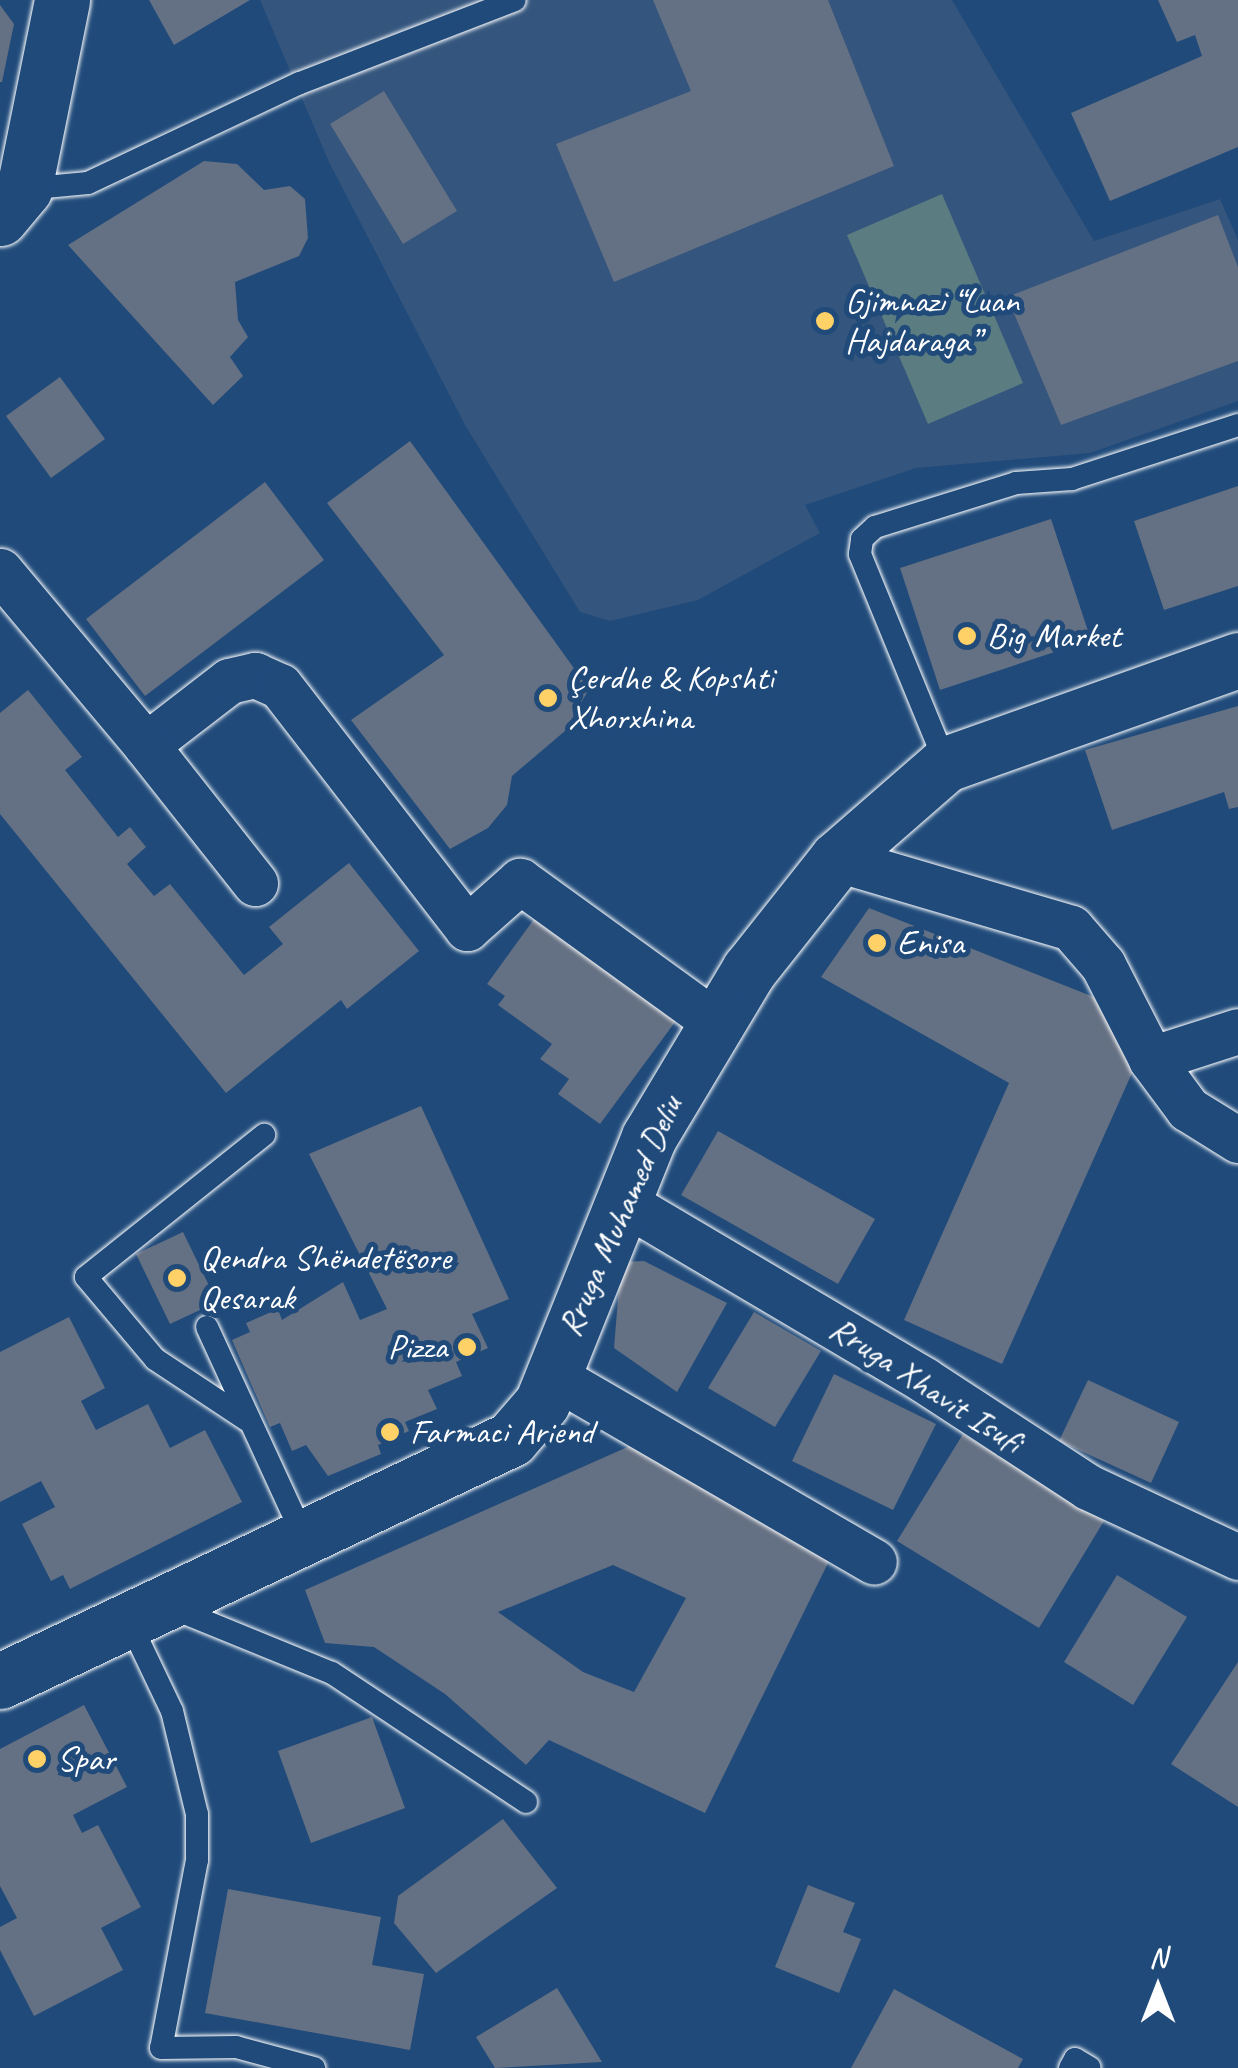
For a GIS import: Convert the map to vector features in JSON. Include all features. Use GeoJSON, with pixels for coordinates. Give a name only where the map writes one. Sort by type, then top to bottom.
{"type":"FeatureCollection","features":[{"type":"Feature","properties":{"kind":"street"},"geometry":{"type":"LineString","coordinates":[[12,204],[62,0]]}},
{"type":"Feature","properties":{"kind":"street"},"geometry":{"type":"LineString","coordinates":[[0,571],[255,883]]}},
{"type":"Feature","properties":{"kind":"street","name":"Rruga Muhamed Deliu"},"geometry":{"type":"LineString","coordinates":[[0,1681],[511,1440],[530,1423],[620,1200],[716,1022],[787,914],[836,859],[946,764],[1238,660]]}},
{"type":"Feature","properties":{"kind":"street"},"geometry":{"type":"LineString","coordinates":[[146,745],[229,681],[255,674],[280,686],[467,928],[520,881],[716,1022]]}},
{"type":"Feature","properties":{"kind":"street"},"geometry":{"type":"LineString","coordinates":[[836,859],[1071,928],[1103,965],[1151,1059],[1188,1109],[1238,1140]]}},
{"type":"Feature","properties":{"kind":"street"},"geometry":{"type":"LineString","coordinates":[[1151,1059],[1238,1031]]}},
{"type":"Feature","properties":{"kind":"street","name":"Rruga Xhavit Isufi"},"geometry":{"type":"LineString","coordinates":[[620,1200],[1088,1487],[1238,1557]]}},
{"type":"Feature","properties":{"kind":"street"},"geometry":{"type":"LineString","coordinates":[[552,1375],[874,1562]]}},
{"type":"Feature","properties":{"kind":"lane"},"geometry":{"type":"LineString","coordinates":[[12,204],[88,183],[300,83],[515,0]]}},
{"type":"Feature","properties":{"kind":"lane"},"geometry":{"type":"LineString","coordinates":[[946,764],[860,554],[862,538],[1016,483],[1072,479],[1238,426]]}},
{"type":"Feature","properties":{"kind":"lane"},"geometry":{"type":"LineString","coordinates":[[247,1420],[155,1360],[86,1276],[264,1136]]}},
{"type":"Feature","properties":{"kind":"lane"},"geometry":{"type":"LineString","coordinates":[[207,1327],[303,1536]]}},
{"type":"Feature","properties":{"kind":"lane"},"geometry":{"type":"LineString","coordinates":[[144,1611],[332,1673],[526,1802]]}},
{"type":"Feature","properties":{"kind":"lane"},"geometry":{"type":"LineString","coordinates":[[144,1611],[196,1814],[196,1860],[160,2048],[236,2048],[309,2067]]}},
{"type":"Feature","properties":{"kind":"lane"},"geometry":{"type":"LineString","coordinates":[[1070,2068],[1075,2058],[1090,2068]]}},
{"type":"Feature","properties":{"kind":"shaded area","name":"Gjimnazi “Luan Hajdaraga”"},"geometry":{"type":"Polygon","coordinates":[[[260,0],[952,0],[1094,241],[1220,199],[1238,240],[1238,401],[1090,453],[916,468],[805,505],[820,533],[698,600],[610,621],[580,612],[465,425],[329,162],[260,0]]]}},
{"type":"Feature","properties":{"kind":"green space"},"geometry":{"type":"Polygon","coordinates":[[[942,194],[1023,383],[928,424],[847,235],[942,194]]]}},
{"type":"Feature","properties":{"kind":"building"},"geometry":{"type":"Polygon","coordinates":[[[149,0],[250,0],[174,45],[149,0]]]}},
{"type":"Feature","properties":{"kind":"building"},"geometry":{"type":"Polygon","coordinates":[[[653,0],[828,0],[894,166],[614,282],[556,144],[691,91],[653,0]]]}},
{"type":"Feature","properties":{"kind":"building"},"geometry":{"type":"Polygon","coordinates":[[[1158,0],[1238,0],[1238,147],[1110,201],[1071,113],[1202,56],[1195,35],[1177,42],[1158,0]]]}},
{"type":"Feature","properties":{"kind":"building"},"geometry":{"type":"Polygon","coordinates":[[[0,5],[14,24],[2,82],[0,82],[0,5]]]}},
{"type":"Feature","properties":{"kind":"building"},"geometry":{"type":"Polygon","coordinates":[[[384,91],[457,211],[403,244],[330,124],[384,91]]]}},
{"type":"Feature","properties":{"kind":"building"},"geometry":{"type":"Polygon","coordinates":[[[204,161],[237,164],[264,190],[290,186],[305,199],[308,238],[299,256],[235,282],[238,320],[248,337],[230,357],[243,376],[213,405],[68,245],[204,161]]]}},
{"type":"Feature","properties":{"kind":"building"},"geometry":{"type":"Polygon","coordinates":[[[1218,215],[1238,267],[1238,361],[1061,425],[1007,297],[1218,215]]]}},
{"type":"Feature","properties":{"kind":"building"},"geometry":{"type":"Polygon","coordinates":[[[60,377],[105,439],[51,478],[6,416],[60,377]]]}},
{"type":"Feature","properties":{"kind":"building"},"geometry":{"type":"Polygon","coordinates":[[[410,441],[589,689],[565,731],[512,776],[507,805],[488,828],[450,849],[351,720],[444,655],[327,503],[410,441]]]}},
{"type":"Feature","properties":{"kind":"building"},"geometry":{"type":"Polygon","coordinates":[[[265,482],[324,560],[145,696],[86,619],[265,482]]]}},
{"type":"Feature","properties":{"kind":"building"},"geometry":{"type":"Polygon","coordinates":[[[1238,486],[1238,586],[1164,610],[1134,521],[1238,486]]]}},
{"type":"Feature","properties":{"kind":"building"},"geometry":{"type":"Polygon","coordinates":[[[1051,519],[1091,640],[940,690],[900,568],[1051,519]]]}},
{"type":"Feature","properties":{"kind":"building"},"geometry":{"type":"Polygon","coordinates":[[[28,690],[82,757],[65,770],[118,837],[130,827],[146,847],[127,864],[154,896],[170,884],[244,975],[283,944],[269,927],[349,863],[419,951],[347,1009],[341,1000],[226,1093],[0,814],[0,713],[28,690]]]}},
{"type":"Feature","properties":{"kind":"building"},"geometry":{"type":"Polygon","coordinates":[[[1238,706],[1238,807],[1229,809],[1224,792],[1112,830],[1085,750],[1238,706]]]}},
{"type":"Feature","properties":{"kind":"building"},"geometry":{"type":"Polygon","coordinates":[[[869,908],[1099,999],[1132,1073],[1002,1364],[904,1320],[1009,1083],[821,977],[869,908]]]}},
{"type":"Feature","properties":{"kind":"building"},"geometry":{"type":"Polygon","coordinates":[[[537,915],[678,1018],[600,1124],[558,1094],[569,1079],[540,1059],[552,1044],[498,1005],[505,996],[487,984],[537,915]]]}},
{"type":"Feature","properties":{"kind":"building"},"geometry":{"type":"Polygon","coordinates":[[[421,1106],[509,1299],[472,1314],[488,1348],[456,1362],[462,1376],[428,1390],[437,1409],[405,1422],[409,1431],[378,1445],[381,1454],[328,1476],[306,1445],[292,1451],[280,1423],[270,1427],[232,1340],[250,1332],[246,1323],[278,1309],[282,1320],[343,1282],[360,1320],[387,1309],[309,1154],[421,1106]]]}},
{"type":"Feature","properties":{"kind":"building"},"geometry":{"type":"Polygon","coordinates":[[[718,1131],[875,1219],[838,1284],[681,1195],[718,1131]]]}},
{"type":"Feature","properties":{"kind":"building","name":"Qendra Shëndetësore Qesarak"},"geometry":{"type":"Polygon","coordinates":[[[183,1232],[217,1302],[170,1324],[136,1254],[183,1232]]]}},
{"type":"Feature","properties":{"kind":"building"},"geometry":{"type":"Polygon","coordinates":[[[644,1261],[727,1303],[677,1392],[614,1348],[621,1262],[644,1261]]]}},
{"type":"Feature","properties":{"kind":"building"},"geometry":{"type":"Polygon","coordinates":[[[754,1312],[821,1351],[775,1427],[708,1388],[754,1312]]]}},
{"type":"Feature","properties":{"kind":"building"},"geometry":{"type":"Polygon","coordinates":[[[69,1317],[105,1388],[81,1401],[96,1430],[148,1404],[170,1448],[205,1430],[242,1502],[70,1589],[63,1575],[51,1581],[22,1524],[55,1507],[41,1481],[0,1502],[0,1352],[69,1317]]]}},
{"type":"Feature","properties":{"kind":"building"},"geometry":{"type":"Polygon","coordinates":[[[834,1374],[936,1424],[893,1510],[792,1461],[834,1374]]]}},
{"type":"Feature","properties":{"kind":"building"},"geometry":{"type":"Polygon","coordinates":[[[1088,1380],[1179,1422],[1151,1483],[1059,1441],[1088,1380]]]}},
{"type":"Feature","properties":{"kind":"building"},"geometry":{"type":"Polygon","coordinates":[[[963,1434],[1104,1521],[1039,1628],[897,1541],[963,1434]]]}},
{"type":"Feature","properties":{"kind":"building"},"geometry":{"type":"Polygon","coordinates":[[[632,1445],[829,1561],[705,1813],[549,1740],[526,1765],[445,1694],[374,1647],[325,1643],[305,1590],[632,1445]],[[613,1565],[498,1612],[583,1672],[634,1692],[686,1598],[613,1565]]]}},
{"type":"Feature","properties":{"kind":"building"},"geometry":{"type":"Polygon","coordinates":[[[1117,1575],[1187,1617],[1133,1705],[1064,1662],[1117,1575]]]}},
{"type":"Feature","properties":{"kind":"building"},"geometry":{"type":"Polygon","coordinates":[[[1238,1662],[1238,1807],[1171,1764],[1238,1662]]]}},
{"type":"Feature","properties":{"kind":"building"},"geometry":{"type":"Polygon","coordinates":[[[84,1705],[127,1787],[73,1815],[82,1833],[98,1825],[141,1907],[101,1928],[123,1970],[34,2016],[0,1950],[0,1927],[17,1918],[0,1886],[0,1749],[84,1705]]]}},
{"type":"Feature","properties":{"kind":"building"},"geometry":{"type":"Polygon","coordinates":[[[372,1717],[405,1808],[311,1843],[278,1751],[372,1717]]]}},
{"type":"Feature","properties":{"kind":"building"},"geometry":{"type":"Polygon","coordinates":[[[503,1819],[557,1888],[436,1973],[394,1923],[398,1896],[503,1819]]]}},
{"type":"Feature","properties":{"kind":"building"},"geometry":{"type":"Polygon","coordinates":[[[808,1885],[855,1903],[843,1932],[861,1939],[839,1993],[775,1967],[808,1885]]]}},
{"type":"Feature","properties":{"kind":"building"},"geometry":{"type":"Polygon","coordinates":[[[228,1889],[381,1917],[372,1965],[424,1974],[410,2050],[205,2013],[228,1889]]]}},
{"type":"Feature","properties":{"kind":"building"},"geometry":{"type":"Polygon","coordinates":[[[557,1988],[602,2062],[495,2068],[476,2037],[557,1988]]]}},
{"type":"Feature","properties":{"kind":"building"},"geometry":{"type":"Polygon","coordinates":[[[894,1989],[1023,2059],[1018,2068],[851,2068],[894,1989]]]}},
{"type":"Feature","properties":{"kind":"place","name":"Gjimnazi “Luan Hajdaraga”"},"geometry":{"type":"Point","coordinates":[825,321]}},
{"type":"Feature","properties":{"kind":"place","name":"Big Market"},"geometry":{"type":"Point","coordinates":[967,636]}},
{"type":"Feature","properties":{"kind":"place","name":"Çerdhe & Kopshti Xhorxhina"},"geometry":{"type":"Point","coordinates":[548,698]}},
{"type":"Feature","properties":{"kind":"place","name":"Enisa"},"geometry":{"type":"Point","coordinates":[877,943]}},
{"type":"Feature","properties":{"kind":"place","name":"Qendra Shëndetësore Qesarak"},"geometry":{"type":"Point","coordinates":[177,1278]}},
{"type":"Feature","properties":{"kind":"place","name":"Pizza"},"geometry":{"type":"Point","coordinates":[467,1347]}},
{"type":"Feature","properties":{"kind":"place","name":"Farmaci Ariend"},"geometry":{"type":"Point","coordinates":[390,1432]}},
{"type":"Feature","properties":{"kind":"place","name":"Spar"},"geometry":{"type":"Point","coordinates":[37,1759]}}]}
